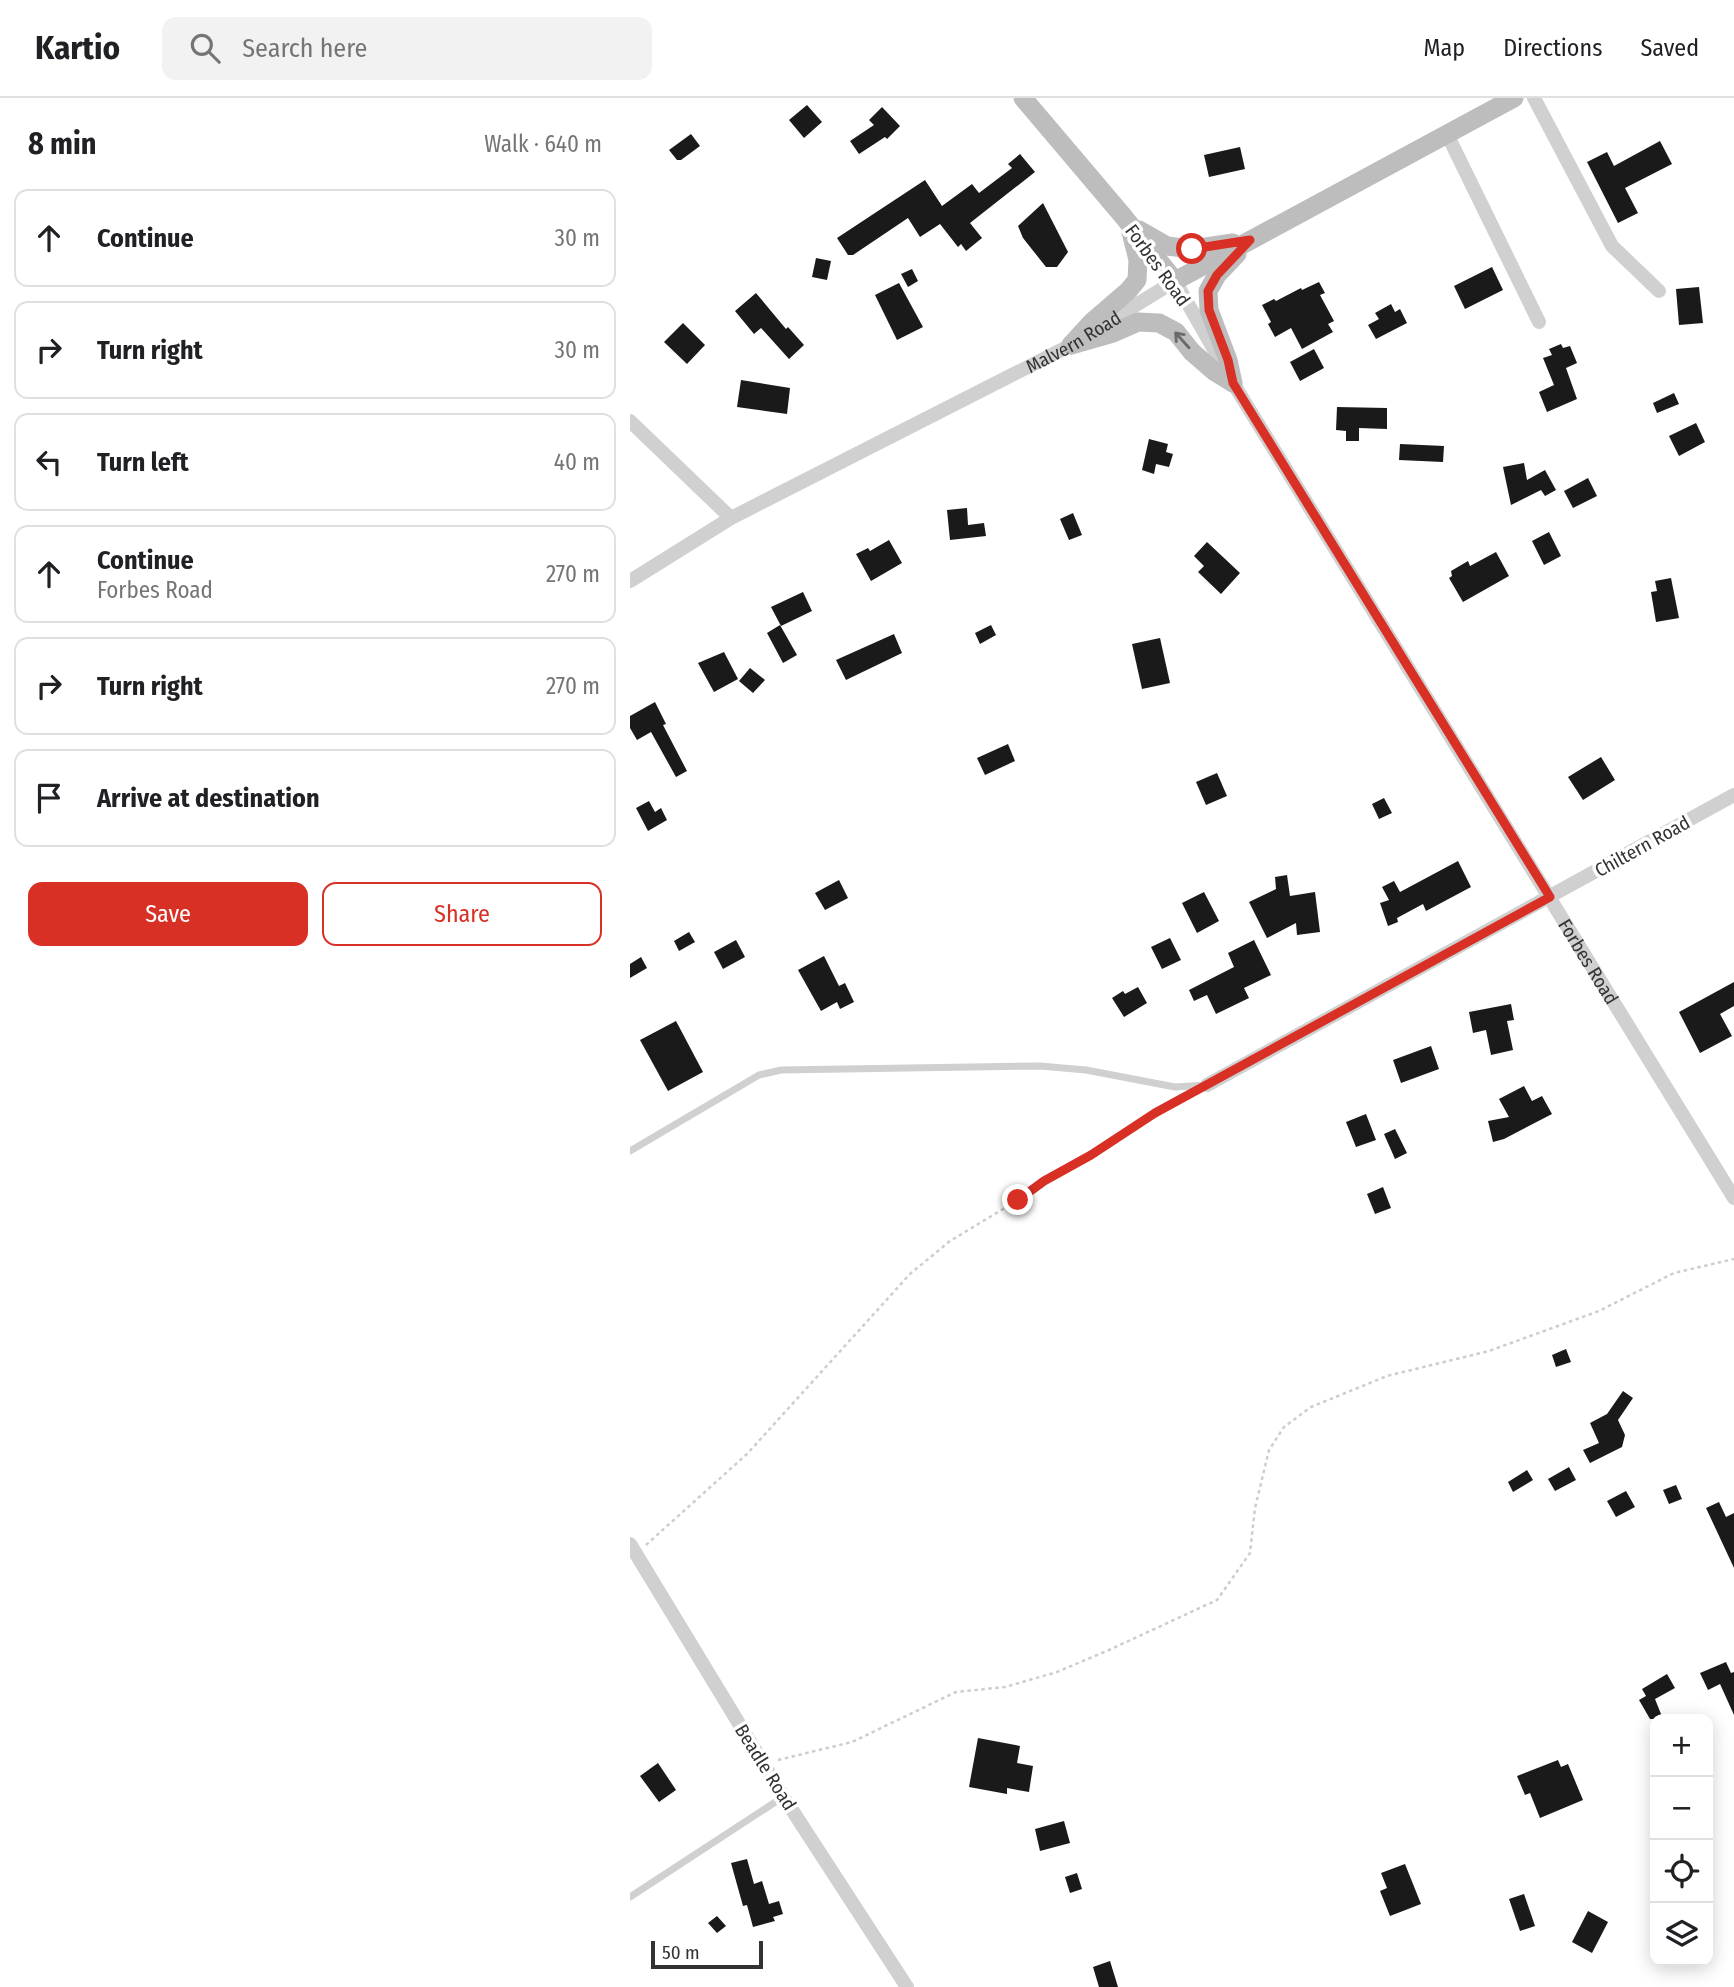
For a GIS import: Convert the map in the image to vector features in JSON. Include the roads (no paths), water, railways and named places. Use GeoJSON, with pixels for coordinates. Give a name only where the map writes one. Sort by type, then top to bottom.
{"type":"FeatureCollection","features":[{"type":"Feature","properties":{"kind":"main road","name":"Forbes Road"},"geometry":{"type":"LineString","coordinates":[[1023,98],[1175,281]]}},
{"type":"Feature","properties":{"kind":"main road","name":"Malvern Road"},"geometry":{"type":"LineString","coordinates":[[1175,281],[1512,98]]}},
{"type":"Feature","properties":{"kind":"main road"},"geometry":{"type":"LineString","coordinates":[[1129,224],[1167,246],[1192,249],[1250,240]]}},
{"type":"Feature","properties":{"kind":"main road"},"geometry":{"type":"LineString","coordinates":[[1071,345],[1092,321],[1129,292],[1137,280],[1138,260],[1129,224]]}},
{"type":"Feature","properties":{"kind":"main road"},"geometry":{"type":"LineString","coordinates":[[1233,383],[1228,360],[1209,310],[1208,291],[1217,275],[1250,240]]}},
{"type":"Feature","properties":{"kind":"main road"},"geometry":{"type":"LineString","coordinates":[[1071,345],[1113,333],[1138,322],[1159,323],[1176,332],[1192,352],[1233,383]]}},
{"type":"Feature","properties":{"kind":"street"},"geometry":{"type":"LineString","coordinates":[[1534,98],[1612,246],[1659,291]]}},
{"type":"Feature","properties":{"kind":"street"},"geometry":{"type":"LineString","coordinates":[[1447,134],[1539,322]]}},
{"type":"Feature","properties":{"kind":"street","name":"Malvern Road"},"geometry":{"type":"LineString","coordinates":[[630,581],[731,518],[1071,345],[1175,281]]}},
{"type":"Feature","properties":{"kind":"street","name":"Forbes Road"},"geometry":{"type":"LineString","coordinates":[[1175,281],[1233,383],[1734,1198]]}},
{"type":"Feature","properties":{"kind":"street"},"geometry":{"type":"LineString","coordinates":[[630,421],[731,518]]}},
{"type":"Feature","properties":{"kind":"street","name":"Chiltern Road"},"geometry":{"type":"LineString","coordinates":[[1208,1085],[1734,795]]}},
{"type":"Feature","properties":{"kind":"street","name":"Beadle Road"},"geometry":{"type":"LineString","coordinates":[[633,1549],[783,1796],[907,1987]]}},
{"type":"Feature","properties":{"kind":"lane"},"geometry":{"type":"LineString","coordinates":[[630,1151],[759,1075],[781,1070],[1040,1066],[1086,1070],[1175,1087],[1208,1085]]}},
{"type":"Feature","properties":{"kind":"lane"},"geometry":{"type":"LineString","coordinates":[[630,1897],[783,1796]]}}]}
